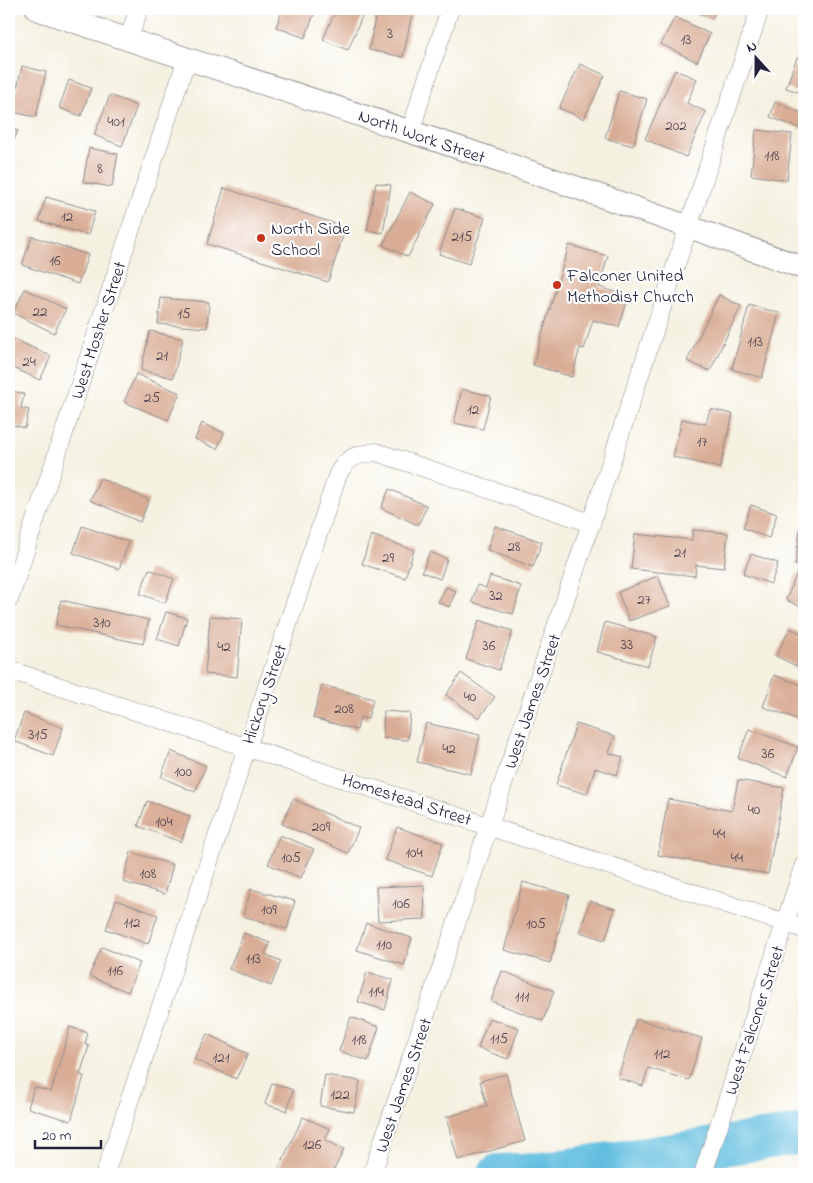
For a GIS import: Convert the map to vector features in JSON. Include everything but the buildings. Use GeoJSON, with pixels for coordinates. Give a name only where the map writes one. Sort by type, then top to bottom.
{"type":"FeatureCollection","features":[{"type":"Feature","properties":{"kind":"street","name":"North Work Street"},"geometry":{"type":"LineString","coordinates":[[37,9],[411,132],[688,226],[804,268]]}},
{"type":"Feature","properties":{"kind":"street"},"geometry":{"type":"LineString","coordinates":[[128,40],[139,9]]}},
{"type":"Feature","properties":{"kind":"street"},"geometry":{"type":"LineString","coordinates":[[411,132],[450,9]]}},
{"type":"Feature","properties":{"kind":"street","name":"West James Street"},"geometry":{"type":"LineString","coordinates":[[372,1174],[591,523],[760,9]]}},
{"type":"Feature","properties":{"kind":"street","name":"West Mosher Street"},"geometry":{"type":"LineString","coordinates":[[9,600],[187,58]]}},
{"type":"Feature","properties":{"kind":"street","name":"Hickory Street"},"geometry":{"type":"LineString","coordinates":[[105,1174],[338,474],[344,463],[356,455],[376,452],[591,523]]}},
{"type":"Feature","properties":{"kind":"street","name":"Homestead Street"},"geometry":{"type":"LineString","coordinates":[[9,670],[804,929]]}},
{"type":"Feature","properties":{"kind":"street","name":"West Falconer Street"},"geometry":{"type":"LineString","coordinates":[[703,1174],[804,865]]}},
{"type":"Feature","properties":{"kind":"waterway"},"geometry":{"type":"LineString","coordinates":[[498,1174],[541,1172],[804,1134]]}},
{"type":"Feature","properties":{"kind":"place","name":"North Side School"},"geometry":{"type":"Point","coordinates":[261,238]}},
{"type":"Feature","properties":{"kind":"place","name":"Falconer United Methodist Church"},"geometry":{"type":"Point","coordinates":[557,285]}}]}
